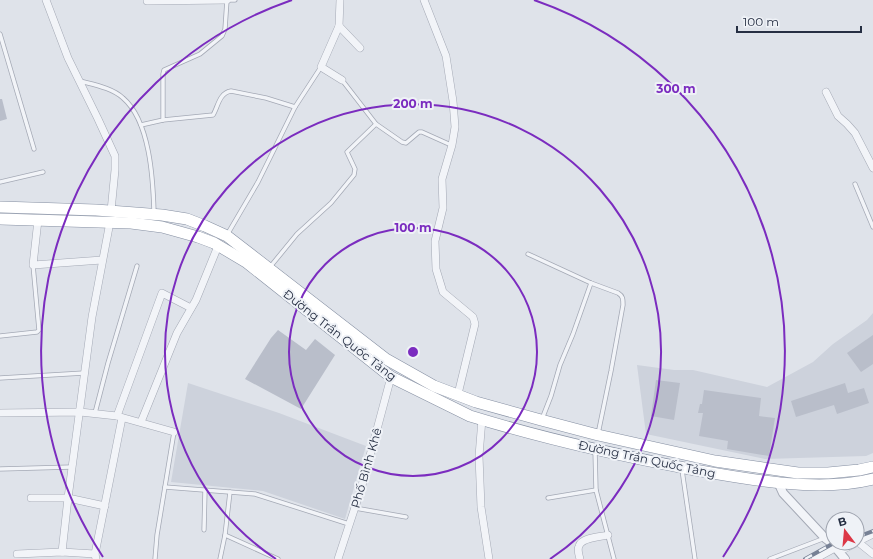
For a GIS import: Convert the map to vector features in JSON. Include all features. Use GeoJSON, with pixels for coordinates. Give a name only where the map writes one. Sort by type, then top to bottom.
{"type":"FeatureCollection","features":[{"type":"Feature","properties":{"kind":"highway","name":"Đường Trần Quốc Tảng"},"geometry":{"type":"LineString","coordinates":[[0,207],[110,217],[131,223],[162,227],[198,237],[218,246],[246,262],[386,359],[434,386],[476,402],[598,435],[715,461],[798,473],[828,473],[873,467]]}},
{"type":"Feature","properties":{"kind":"highway","name":"Đường Trần Quốc Tảng"},"geometry":{"type":"LineString","coordinates":[[0,219],[38,220],[154,214],[187,219],[205,226],[227,236],[269,267],[391,377],[464,413],[512,428],[595,449],[753,480],[840,484],[873,479]]}},
{"type":"Feature","properties":{"kind":"highway"},"geometry":{"type":"LineString","coordinates":[[595,449],[598,435]]}},
{"type":"Feature","properties":{"kind":"street"},"geometry":{"type":"LineString","coordinates":[[46,0],[68,58],[115,156],[110,217],[92,317],[62,552]]}},
{"type":"Feature","properties":{"kind":"street"},"geometry":{"type":"LineString","coordinates":[[147,1],[227,0]]}},
{"type":"Feature","properties":{"kind":"street"},"geometry":{"type":"LineString","coordinates":[[340,0],[339,26],[321,67],[342,80]]}},
{"type":"Feature","properties":{"kind":"street"},"geometry":{"type":"LineString","coordinates":[[426,1],[446,56],[453,101],[455,127],[452,145],[442,179],[443,208],[435,241],[435,259],[443,292],[473,317],[475,324],[458,394]]}},
{"type":"Feature","properties":{"kind":"street"},"geometry":{"type":"LineString","coordinates":[[339,26],[360,48]]}},
{"type":"Feature","properties":{"kind":"street"},"geometry":{"type":"LineString","coordinates":[[826,92],[838,116],[855,133],[873,168]]}},
{"type":"Feature","properties":{"kind":"street"},"geometry":{"type":"LineString","coordinates":[[38,220],[33,265],[102,260]]}},
{"type":"Feature","properties":{"kind":"street"},"geometry":{"type":"LineString","coordinates":[[141,422],[177,333],[191,308],[218,246]]}},
{"type":"Feature","properties":{"kind":"street"},"geometry":{"type":"LineString","coordinates":[[17,554],[62,552],[95,556],[120,417],[162,293],[191,308]]}},
{"type":"Feature","properties":{"kind":"street","name":"Phố Bình Khê"},"geometry":{"type":"LineString","coordinates":[[338,559],[391,377]]}},
{"type":"Feature","properties":{"kind":"street"},"geometry":{"type":"LineString","coordinates":[[0,413],[80,412],[120,417],[174,432]]}},
{"type":"Feature","properties":{"kind":"street"},"geometry":{"type":"LineString","coordinates":[[482,419],[479,456],[481,507],[489,559]]}},
{"type":"Feature","properties":{"kind":"street"},"geometry":{"type":"LineString","coordinates":[[778,482],[783,493],[825,538]]}},
{"type":"Feature","properties":{"kind":"street"},"geometry":{"type":"LineString","coordinates":[[31,498],[68,498],[105,506]]}},
{"type":"Feature","properties":{"kind":"street"},"geometry":{"type":"LineString","coordinates":[[580,559],[578,549],[580,543],[586,540],[608,535]]}},
{"type":"Feature","properties":{"kind":"street"},"geometry":{"type":"LineString","coordinates":[[815,559],[830,551]]}},
{"type":"Feature","properties":{"kind":"street"},"geometry":{"type":"LineString","coordinates":[[838,551],[845,559]]}},
{"type":"Feature","properties":{"kind":"lane"},"geometry":{"type":"LineString","coordinates":[[163,120],[162,85],[164,70],[200,54],[222,36],[225,29],[227,0],[235,0]]}},
{"type":"Feature","properties":{"kind":"lane"},"geometry":{"type":"LineString","coordinates":[[0,34],[34,149]]}},
{"type":"Feature","properties":{"kind":"lane"},"geometry":{"type":"LineString","coordinates":[[227,236],[258,182],[295,107],[321,67]]}},
{"type":"Feature","properties":{"kind":"lane"},"geometry":{"type":"LineString","coordinates":[[342,80],[376,124],[402,142],[406,143],[419,132],[422,132],[452,145]]}},
{"type":"Feature","properties":{"kind":"lane"},"geometry":{"type":"LineString","coordinates":[[79,81],[109,89],[123,97],[138,117],[150,158],[154,214]]}},
{"type":"Feature","properties":{"kind":"lane"},"geometry":{"type":"LineString","coordinates":[[141,125],[163,120],[213,115],[221,97],[226,92],[231,91],[266,98],[295,107]]}},
{"type":"Feature","properties":{"kind":"lane"},"geometry":{"type":"LineString","coordinates":[[269,267],[297,234],[331,204],[354,175],[355,169],[347,152],[376,124]]}},
{"type":"Feature","properties":{"kind":"lane"},"geometry":{"type":"LineString","coordinates":[[0,182],[43,172]]}},
{"type":"Feature","properties":{"kind":"lane"},"geometry":{"type":"LineString","coordinates":[[855,184],[873,227]]}},
{"type":"Feature","properties":{"kind":"lane"},"geometry":{"type":"LineString","coordinates":[[528,254],[621,295],[623,299],[598,435]]}},
{"type":"Feature","properties":{"kind":"lane"},"geometry":{"type":"LineString","coordinates":[[0,336],[37,332],[39,330],[33,265]]}},
{"type":"Feature","properties":{"kind":"lane"},"geometry":{"type":"LineString","coordinates":[[95,414],[108,363],[137,266]]}},
{"type":"Feature","properties":{"kind":"lane"},"geometry":{"type":"LineString","coordinates":[[541,420],[591,283]]}},
{"type":"Feature","properties":{"kind":"lane"},"geometry":{"type":"LineString","coordinates":[[0,378],[84,373]]}},
{"type":"Feature","properties":{"kind":"lane"},"geometry":{"type":"LineString","coordinates":[[155,559],[157,535],[174,432]]}},
{"type":"Feature","properties":{"kind":"lane"},"geometry":{"type":"LineString","coordinates":[[595,449],[596,490],[614,559]]}},
{"type":"Feature","properties":{"kind":"lane"},"geometry":{"type":"LineString","coordinates":[[0,469],[72,467]]}},
{"type":"Feature","properties":{"kind":"lane"},"geometry":{"type":"LineString","coordinates":[[682,467],[695,559]]}},
{"type":"Feature","properties":{"kind":"lane"},"geometry":{"type":"LineString","coordinates":[[165,487],[255,494],[349,524]]}},
{"type":"Feature","properties":{"kind":"lane"},"geometry":{"type":"LineString","coordinates":[[204,530],[205,490]]}},
{"type":"Feature","properties":{"kind":"lane"},"geometry":{"type":"LineString","coordinates":[[548,498],[596,490]]}},
{"type":"Feature","properties":{"kind":"lane"},"geometry":{"type":"LineString","coordinates":[[220,559],[225,535],[230,492]]}},
{"type":"Feature","properties":{"kind":"lane"},"geometry":{"type":"LineString","coordinates":[[354,508],[406,517]]}},
{"type":"Feature","properties":{"kind":"lane"},"geometry":{"type":"LineString","coordinates":[[225,535],[278,559]]}},
{"type":"Feature","properties":{"kind":"lane"},"geometry":{"type":"LineString","coordinates":[[770,559],[825,538]]}},
{"type":"Feature","properties":{"kind":"shaded area"},"geometry":{"type":"Polygon","coordinates":[[[873,313],[873,453],[866,456],[765,459],[646,434],[637,365],[674,370],[693,370],[767,387],[813,362],[833,344],[867,320],[873,313]]]}},
{"type":"Feature","properties":{"kind":"shaded area"},"geometry":{"type":"Polygon","coordinates":[[[188,383],[279,413],[366,446],[345,519],[263,491],[171,482],[188,383]]]}},
{"type":"Feature","properties":{"kind":"building"},"geometry":{"type":"Polygon","coordinates":[[[0,99],[2,99],[7,119],[0,121],[0,99]]]}},
{"type":"Feature","properties":{"kind":"building"},"geometry":{"type":"Polygon","coordinates":[[[278,330],[306,350],[315,339],[335,355],[301,409],[245,379],[271,338],[278,330]]]}},
{"type":"Feature","properties":{"kind":"building"},"geometry":{"type":"Polygon","coordinates":[[[873,335],[873,364],[861,372],[847,353],[873,335]]]}},
{"type":"Feature","properties":{"kind":"building"},"geometry":{"type":"Polygon","coordinates":[[[656,380],[680,383],[674,420],[651,416],[656,380]]]}},
{"type":"Feature","properties":{"kind":"building"},"geometry":{"type":"Polygon","coordinates":[[[845,383],[848,393],[864,388],[869,403],[837,414],[834,405],[796,417],[791,401],[845,383]]]}},
{"type":"Feature","properties":{"kind":"building"},"geometry":{"type":"Polygon","coordinates":[[[704,390],[761,398],[759,416],[775,418],[769,456],[727,449],[728,441],[699,436],[703,413],[698,413],[700,404],[702,404],[704,390]]]}},
{"type":"Feature","properties":{"kind":"railway"},"geometry":{"type":"LineString","coordinates":[[865,534],[873,531]]}},
{"type":"Feature","properties":{"kind":"railway"},"geometry":{"type":"LineString","coordinates":[[805,559],[825,548]]}}]}
